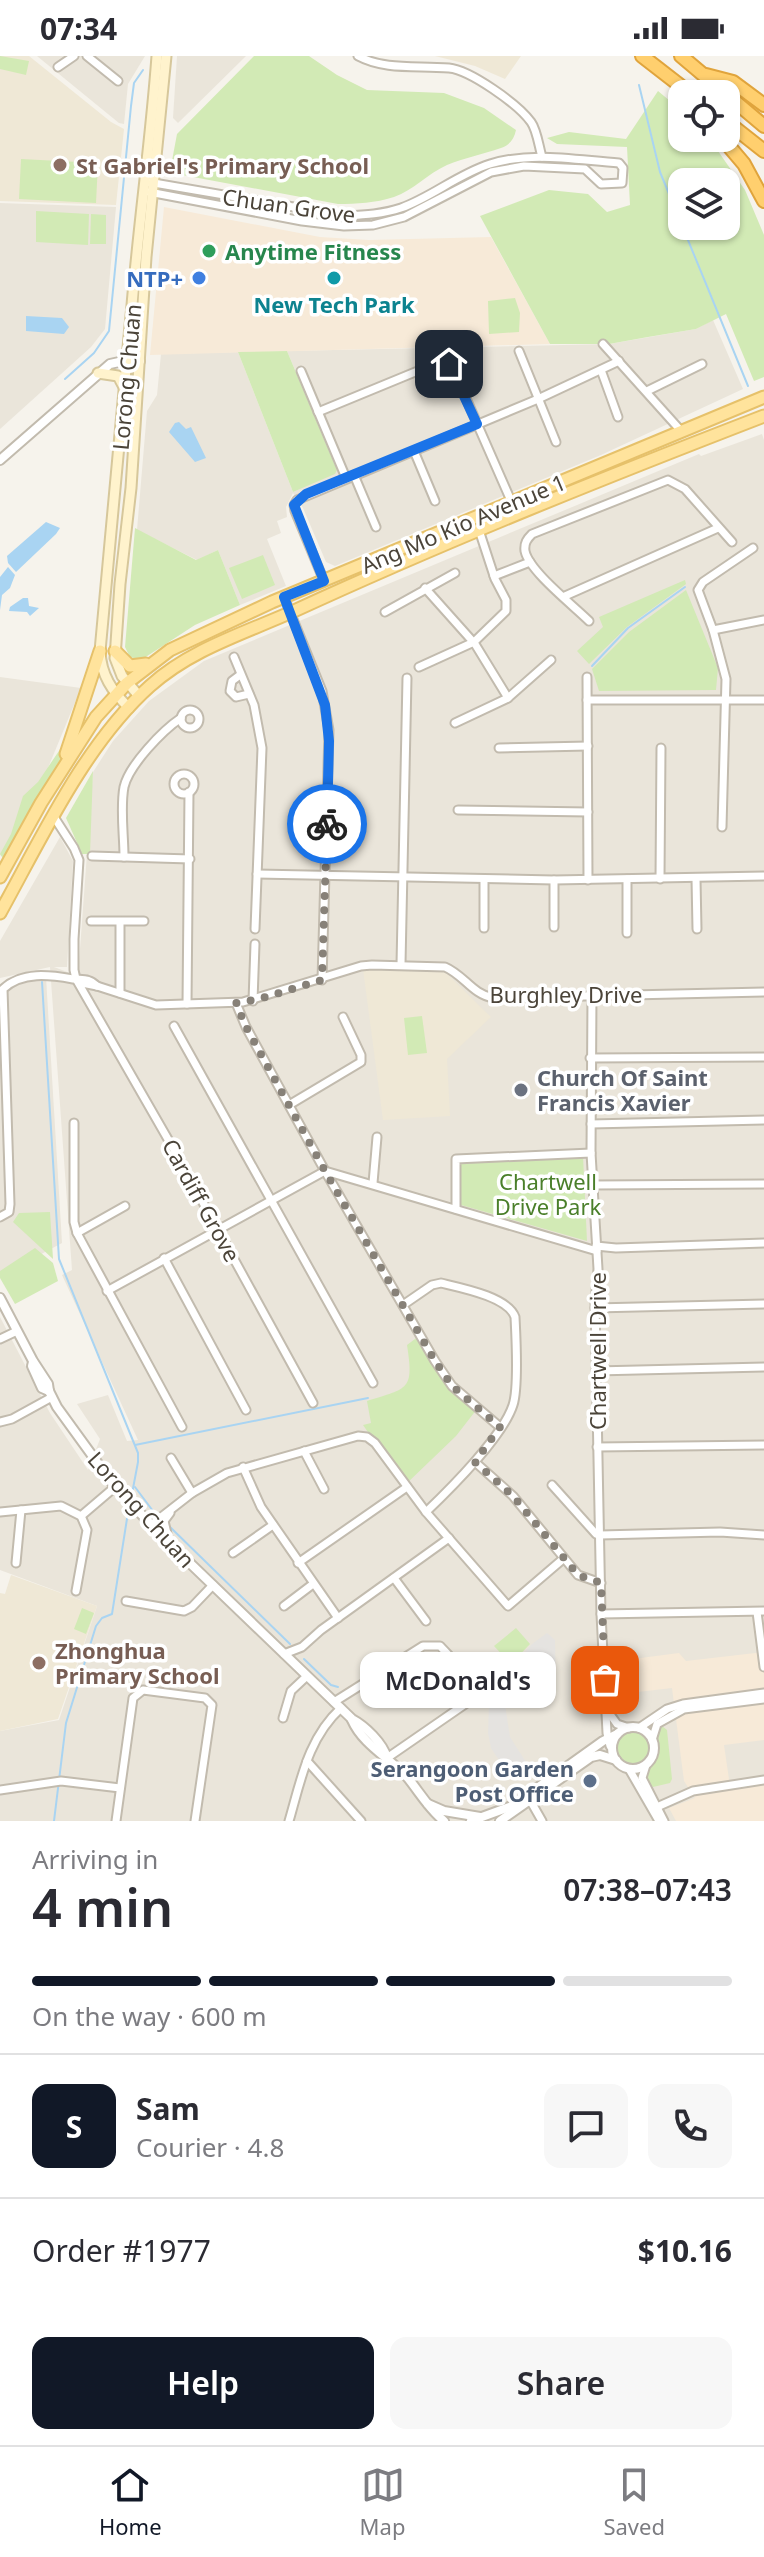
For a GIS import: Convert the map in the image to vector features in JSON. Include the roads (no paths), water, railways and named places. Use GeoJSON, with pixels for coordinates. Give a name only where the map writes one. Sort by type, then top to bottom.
{"type":"FeatureCollection","features":[{"type":"Feature","properties":{"kind":"highway"},"geometry":{"type":"LineString","coordinates":[[681,56],[764,126]]}},
{"type":"Feature","properties":{"kind":"highway"},"geometry":{"type":"LineString","coordinates":[[643,57],[673,80]]}},
{"type":"Feature","properties":{"kind":"highway"},"geometry":{"type":"LineString","coordinates":[[643,57],[668,83]]}},
{"type":"Feature","properties":{"kind":"highway"},"geometry":{"type":"LineString","coordinates":[[706,75],[730,80],[764,105]]}},
{"type":"Feature","properties":{"kind":"highway"},"geometry":{"type":"LineString","coordinates":[[740,132],[764,151]]}},
{"type":"Feature","properties":{"kind":"highway"},"geometry":{"type":"LineString","coordinates":[[734,152],[764,201]]}},
{"type":"Feature","properties":{"kind":"main road","name":"Lorong Chuan"},"geometry":{"type":"LineString","coordinates":[[139,696],[117,666],[115,651],[140,361],[157,56]]}},
{"type":"Feature","properties":{"kind":"main road","name":"Lorong Chuan"},"geometry":{"type":"LineString","coordinates":[[129,708],[116,695],[103,674],[100,651],[128,360],[166,56]]}},
{"type":"Feature","properties":{"kind":"main road"},"geometry":{"type":"LineString","coordinates":[[98,373],[118,376],[126,392]]}},
{"type":"Feature","properties":{"kind":"main road","name":"Ang Mo Kio Avenue 1"},"geometry":{"type":"LineString","coordinates":[[127,683],[184,642],[284,597],[764,397]]}},
{"type":"Feature","properties":{"kind":"main road","name":"Ang Mo Kio Avenue 1"},"geometry":{"type":"LineString","coordinates":[[139,696],[169,671],[199,652],[479,530],[764,416]]}},
{"type":"Feature","properties":{"kind":"main road"},"geometry":{"type":"LineString","coordinates":[[120,454],[126,452],[133,455]]}},
{"type":"Feature","properties":{"kind":"main road"},"geometry":{"type":"LineString","coordinates":[[111,543],[118,546],[126,541]]}},
{"type":"Feature","properties":{"kind":"main road"},"geometry":{"type":"LineString","coordinates":[[60,774],[100,651]]}},
{"type":"Feature","properties":{"kind":"main road"},"geometry":{"type":"LineString","coordinates":[[115,651],[130,666],[154,661]]}},
{"type":"Feature","properties":{"kind":"main road"},"geometry":{"type":"LineString","coordinates":[[0,877],[85,732],[127,683]]}},
{"type":"Feature","properties":{"kind":"main road"},"geometry":{"type":"LineString","coordinates":[[0,913],[72,785],[139,696]]}},
{"type":"Feature","properties":{"kind":"street"},"geometry":{"type":"LineString","coordinates":[[58,67],[74,56]]}},
{"type":"Feature","properties":{"kind":"street"},"geometry":{"type":"LineString","coordinates":[[87,56],[118,81]]}},
{"type":"Feature","properties":{"kind":"street"},"geometry":{"type":"LineString","coordinates":[[358,56],[388,66],[454,68],[472,77],[504,98],[532,123],[542,161]]}},
{"type":"Feature","properties":{"kind":"street","name":"Chuan Grove"},"geometry":{"type":"LineString","coordinates":[[149,187],[346,216],[372,215],[402,208],[487,165],[542,161],[619,163],[623,168],[622,183],[601,184],[585,169],[542,161]]}},
{"type":"Feature","properties":{"kind":"street"},"geometry":{"type":"LineString","coordinates":[[603,344],[682,432]]}},
{"type":"Feature","properties":{"kind":"street"},"geometry":{"type":"LineString","coordinates":[[519,351],[556,442]]}},
{"type":"Feature","properties":{"kind":"street"},"geometry":{"type":"LineString","coordinates":[[0,460],[110,364],[140,361]]}},
{"type":"Feature","properties":{"kind":"street"},"geometry":{"type":"LineString","coordinates":[[324,581],[294,505],[306,494],[538,399],[619,361]]}},
{"type":"Feature","properties":{"kind":"street"},"geometry":{"type":"LineString","coordinates":[[318,412],[444,362],[453,369],[512,504]]}},
{"type":"Feature","properties":{"kind":"street"},"geometry":{"type":"LineString","coordinates":[[647,391],[702,364]]}},
{"type":"Feature","properties":{"kind":"street"},"geometry":{"type":"LineString","coordinates":[[601,370],[618,417]]}},
{"type":"Feature","properties":{"kind":"street"},"geometry":{"type":"LineString","coordinates":[[301,371],[318,412],[376,527]]}},
{"type":"Feature","properties":{"kind":"street"},"geometry":{"type":"LineString","coordinates":[[414,451],[435,501]]}},
{"type":"Feature","properties":{"kind":"street"},"geometry":{"type":"LineString","coordinates":[[589,621],[530,562],[525,547],[532,534],[664,480],[676,482],[685,489],[732,542]]}},
{"type":"Feature","properties":{"kind":"street"},"geometry":{"type":"LineString","coordinates":[[565,596],[718,528]]}},
{"type":"Feature","properties":{"kind":"street"},"geometry":{"type":"LineString","coordinates":[[419,667],[474,642],[507,608],[479,530]]}},
{"type":"Feature","properties":{"kind":"street"},"geometry":{"type":"LineString","coordinates":[[722,827],[724,667],[699,595],[700,586],[753,548]]}},
{"type":"Feature","properties":{"kind":"street"},"geometry":{"type":"LineString","coordinates":[[494,576],[530,562]]}},
{"type":"Feature","properties":{"kind":"street"},"geometry":{"type":"LineString","coordinates":[[385,612],[455,573]]}},
{"type":"Feature","properties":{"kind":"street"},"geometry":{"type":"LineString","coordinates":[[425,588],[488,660],[508,698]]}},
{"type":"Feature","properties":{"kind":"street"},"geometry":{"type":"LineString","coordinates":[[284,597],[318,681],[327,712],[329,752],[322,980]]}},
{"type":"Feature","properties":{"kind":"street"},"geometry":{"type":"LineString","coordinates":[[713,630],[764,620]]}},
{"type":"Feature","properties":{"kind":"street"},"geometry":{"type":"LineString","coordinates":[[234,657],[258,718],[262,748],[255,929]]}},
{"type":"Feature","properties":{"kind":"street"},"geometry":{"type":"LineString","coordinates":[[455,723],[508,698],[551,660]]}},
{"type":"Feature","properties":{"kind":"street"},"geometry":{"type":"LineString","coordinates":[[240,675],[232,681],[230,691],[236,697],[249,694]]}},
{"type":"Feature","properties":{"kind":"street"},"geometry":{"type":"LineString","coordinates":[[587,677],[588,880]]}},
{"type":"Feature","properties":{"kind":"street"},"geometry":{"type":"LineString","coordinates":[[401,964],[407,678]]}},
{"type":"Feature","properties":{"kind":"street"},"geometry":{"type":"LineString","coordinates":[[587,700],[764,700]]}},
{"type":"Feature","properties":{"kind":"street"},"geometry":{"type":"LineString","coordinates":[[124,857],[124,787],[129,774],[155,741],[181,718]]}},
{"type":"Feature","properties":{"kind":"street"},"geometry":{"type":"LineString","coordinates":[[499,748],[588,746]]}},
{"type":"Feature","properties":{"kind":"street"},"geometry":{"type":"LineString","coordinates":[[660,879],[661,748]]}},
{"type":"Feature","properties":{"kind":"street"},"geometry":{"type":"LineString","coordinates":[[187,1004],[189,792]]}},
{"type":"Feature","properties":{"kind":"street"},"geometry":{"type":"LineString","coordinates":[[458,810],[588,812]]}},
{"type":"Feature","properties":{"kind":"street"},"geometry":{"type":"LineString","coordinates":[[54,817],[79,860],[74,955],[76,979]]}},
{"type":"Feature","properties":{"kind":"street"},"geometry":{"type":"LineString","coordinates":[[92,856],[190,859]]}},
{"type":"Feature","properties":{"kind":"street"},"geometry":{"type":"LineString","coordinates":[[257,874],[554,880],[764,876]]}},
{"type":"Feature","properties":{"kind":"street"},"geometry":{"type":"LineString","coordinates":[[484,879],[484,928]]}},
{"type":"Feature","properties":{"kind":"street"},"geometry":{"type":"LineString","coordinates":[[627,879],[627,933]]}},
{"type":"Feature","properties":{"kind":"street"},"geometry":{"type":"LineString","coordinates":[[696,879],[697,929]]}},
{"type":"Feature","properties":{"kind":"street"},"geometry":{"type":"LineString","coordinates":[[554,880],[554,927]]}},
{"type":"Feature","properties":{"kind":"street"},"geometry":{"type":"LineString","coordinates":[[91,921],[144,921]]}},
{"type":"Feature","properties":{"kind":"street"},"geometry":{"type":"LineString","coordinates":[[120,922],[120,993]]}},
{"type":"Feature","properties":{"kind":"street"},"geometry":{"type":"LineString","coordinates":[[253,1001],[255,944]]}},
{"type":"Feature","properties":{"kind":"street","name":"Burghley Drive"},"geometry":{"type":"LineString","coordinates":[[0,1217],[9,1212],[10,1204],[2,991],[13,981],[44,974],[76,979],[150,1004],[236,1003],[253,1001],[361,966],[401,964],[448,968],[476,992],[488,997],[764,992]]}},
{"type":"Feature","properties":{"kind":"street","name":"Cardiff Grove"},"geometry":{"type":"LineString","coordinates":[[76,979],[313,1403]]}},
{"type":"Feature","properties":{"kind":"street"},"geometry":{"type":"LineString","coordinates":[[88,997],[97,986]]}},
{"type":"Feature","properties":{"kind":"street","name":"Chartwell Drive"},"geometry":{"type":"LineString","coordinates":[[592,995],[591,1153],[596,1249],[601,1614],[606,1708],[612,1740]]}},
{"type":"Feature","properties":{"kind":"street"},"geometry":{"type":"LineString","coordinates":[[236,1003],[325,1171],[452,1386],[500,1427]]}},
{"type":"Feature","properties":{"kind":"street"},"geometry":{"type":"LineString","coordinates":[[289,1105],[361,1062],[361,1055],[343,1017]]}},
{"type":"Feature","properties":{"kind":"street"},"geometry":{"type":"LineString","coordinates":[[174,1026],[373,1383]]}},
{"type":"Feature","properties":{"kind":"street"},"geometry":{"type":"LineString","coordinates":[[590,1058],[764,1057]]}},
{"type":"Feature","properties":{"kind":"street"},"geometry":{"type":"LineString","coordinates":[[591,1124],[764,1120]]}},
{"type":"Feature","properties":{"kind":"street"},"geometry":{"type":"LineString","coordinates":[[74,1123],[74,1222],[77,1233],[182,1427]]}},
{"type":"Feature","properties":{"kind":"street"},"geometry":{"type":"LineString","coordinates":[[373,1183],[377,1137]]}},
{"type":"Feature","properties":{"kind":"street"},"geometry":{"type":"LineString","coordinates":[[456,1209],[456,1159],[591,1153]]}},
{"type":"Feature","properties":{"kind":"street"},"geometry":{"type":"LineString","coordinates":[[107,1291],[325,1171],[596,1249],[764,1243]]}},
{"type":"Feature","properties":{"kind":"street"},"geometry":{"type":"LineString","coordinates":[[593,1185],[764,1184]]}},
{"type":"Feature","properties":{"kind":"street"},"geometry":{"type":"LineString","coordinates":[[77,1233],[125,1206]]}},
{"type":"Feature","properties":{"kind":"street"},"geometry":{"type":"LineString","coordinates":[[164,1258],[246,1410]]}},
{"type":"Feature","properties":{"kind":"street"},"geometry":{"type":"LineString","coordinates":[[403,1305],[439,1283],[502,1302],[511,1309],[515,1321],[515,1398],[508,1416],[475,1462],[426,1512]]}},
{"type":"Feature","properties":{"kind":"street","name":"Lorong Chuan"},"geometry":{"type":"LineString","coordinates":[[0,1298],[33,1361],[32,1366],[42,1388],[50,1394],[115,1487],[296,1666],[360,1723],[385,1750],[387,1758],[408,1778],[435,1817],[444,1821]]}},
{"type":"Feature","properties":{"kind":"street"},"geometry":{"type":"LineString","coordinates":[[595,1308],[764,1304]]}},
{"type":"Feature","properties":{"kind":"street"},"geometry":{"type":"LineString","coordinates":[[0,1339],[17,1331]]}},
{"type":"Feature","properties":{"kind":"street"},"geometry":{"type":"LineString","coordinates":[[596,1371],[764,1367]]}},
{"type":"Feature","properties":{"kind":"street"},"geometry":{"type":"LineString","coordinates":[[0,1422],[12,1419],[50,1394]]}},
{"type":"Feature","properties":{"kind":"street"},"geometry":{"type":"LineString","coordinates":[[151,1525],[192,1493],[227,1473],[358,1436],[367,1437],[375,1443],[426,1512],[508,1606],[563,1559]]}},
{"type":"Feature","properties":{"kind":"street"},"geometry":{"type":"LineString","coordinates":[[597,1447],[764,1445]]}},
{"type":"Feature","properties":{"kind":"street"},"geometry":{"type":"LineString","coordinates":[[304,1451],[324,1489]]}},
{"type":"Feature","properties":{"kind":"street"},"geometry":{"type":"LineString","coordinates":[[171,1458],[192,1493]]}},
{"type":"Feature","properties":{"kind":"street"},"geometry":{"type":"LineString","coordinates":[[475,1462],[513,1496],[578,1575],[601,1583]]}},
{"type":"Feature","properties":{"kind":"street"},"geometry":{"type":"LineString","coordinates":[[243,1467],[261,1507],[338,1618]]}},
{"type":"Feature","properties":{"kind":"street"},"geometry":{"type":"LineString","coordinates":[[552,1485],[600,1535],[720,1532],[764,1535]]}},
{"type":"Feature","properties":{"kind":"street"},"geometry":{"type":"LineString","coordinates":[[81,1516],[115,1487]]}},
{"type":"Feature","properties":{"kind":"street"},"geometry":{"type":"LineString","coordinates":[[298,1563],[407,1487]]}},
{"type":"Feature","properties":{"kind":"street"},"geometry":{"type":"LineString","coordinates":[[169,1543],[164,1521],[179,1502]]}},
{"type":"Feature","properties":{"kind":"street"},"geometry":{"type":"LineString","coordinates":[[0,1512],[61,1506],[81,1516],[87,1530],[76,1591]]}},
{"type":"Feature","properties":{"kind":"street"},"geometry":{"type":"LineString","coordinates":[[16,1563],[21,1510]]}},
{"type":"Feature","properties":{"kind":"street"},"geometry":{"type":"LineString","coordinates":[[233,1553],[273,1525]]}},
{"type":"Feature","properties":{"kind":"street"},"geometry":{"type":"LineString","coordinates":[[284,1654],[302,1647],[449,1538]]}},
{"type":"Feature","properties":{"kind":"street"},"geometry":{"type":"LineString","coordinates":[[394,1578],[426,1621]]}},
{"type":"Feature","properties":{"kind":"street"},"geometry":{"type":"LineString","coordinates":[[284,1606],[313,1584]]}},
{"type":"Feature","properties":{"kind":"street","name":"Lorong Chuan"},"geometry":{"type":"LineString","coordinates":[[126,1601],[184,1611],[213,1585]]}},
{"type":"Feature","properties":{"kind":"street"},"geometry":{"type":"LineString","coordinates":[[601,1614],[761,1612],[764,1667]]}},
{"type":"Feature","properties":{"kind":"street"},"geometry":{"type":"LineString","coordinates":[[289,1821],[307,1761],[320,1731],[338,1705],[423,1646],[440,1646],[473,1681],[471,1700],[387,1758]]}},
{"type":"Feature","properties":{"kind":"street"},"geometry":{"type":"LineString","coordinates":[[296,1666],[302,1647]]}},
{"type":"Feature","properties":{"kind":"street"},"geometry":{"type":"LineString","coordinates":[[283,1718],[291,1691],[307,1676]]}},
{"type":"Feature","properties":{"kind":"street"},"geometry":{"type":"LineString","coordinates":[[116,1821],[133,1698],[143,1690],[205,1698],[212,1705],[195,1821]]}},
{"type":"Feature","properties":{"kind":"street"},"geometry":{"type":"LineString","coordinates":[[471,1821],[512,1806],[612,1740],[674,1706],[764,1696]]}},
{"type":"Feature","properties":{"kind":"street"},"geometry":{"type":"LineString","coordinates":[[662,1821],[642,1778],[653,1755],[652,1740],[657,1724],[684,1709],[764,1696]]}},
{"type":"Feature","properties":{"kind":"street"},"geometry":{"type":"LineString","coordinates":[[606,1708],[617,1724],[634,1728],[652,1740]]}},
{"type":"Feature","properties":{"kind":"street"},"geometry":{"type":"LineString","coordinates":[[612,1740],[616,1760]]}},
{"type":"Feature","properties":{"kind":"street"},"geometry":{"type":"LineString","coordinates":[[500,1821],[591,1757],[600,1755],[616,1760],[629,1769],[662,1821]]}},
{"type":"Feature","properties":{"kind":"street"},"geometry":{"type":"LineString","coordinates":[[307,1761],[361,1821]]}},
{"type":"Feature","properties":{"kind":"street"},"geometry":{"type":"LineString","coordinates":[[629,1769],[646,1765]]}},
{"type":"Feature","properties":{"kind":"street"},"geometry":{"type":"LineString","coordinates":[[657,1807],[693,1791],[764,1780]]}},
{"type":"Feature","properties":{"kind":"street"},"geometry":{"type":"LineString","coordinates":[[0,1790],[55,1781],[120,1788]]}},
{"type":"Feature","properties":{"kind":"street"},"geometry":{"type":"LineString","coordinates":[[530,1800],[542,1821]]}},
{"type":"Feature","properties":{"kind":"street"},"geometry":{"type":"LineString","coordinates":[[427,1804],[444,1811],[482,1818]]}},
{"type":"Feature","properties":{"kind":"water"},"geometry":{"type":"Polygon","coordinates":[[[26,316],[62,318],[69,327],[64,334],[26,331],[26,316]]]}},
{"type":"Feature","properties":{"kind":"water"},"geometry":{"type":"Polygon","coordinates":[[[179,422],[186,429],[191,427],[206,458],[195,462],[169,432],[179,422]]]}},
{"type":"Feature","properties":{"kind":"water"},"geometry":{"type":"Polygon","coordinates":[[[46,522],[60,528],[16,572],[8,563],[7,556],[46,522]]]}},
{"type":"Feature","properties":{"kind":"water"},"geometry":{"type":"Polygon","coordinates":[[[8,567],[15,575],[10,588],[2,595],[0,610],[0,577],[8,567]]]}},
{"type":"Feature","properties":{"kind":"water"},"geometry":{"type":"Polygon","coordinates":[[[23,598],[28,598],[29,606],[39,608],[30,616],[27,612],[9,611],[23,598]]]}},
{"type":"Feature","properties":{"kind":"waterway"},"geometry":{"type":"LineString","coordinates":[[65,379],[94,353],[109,331],[131,106],[134,83],[143,70]]}},
{"type":"Feature","properties":{"kind":"waterway"},"geometry":{"type":"LineString","coordinates":[[639,85],[660,172],[748,386]]}},
{"type":"Feature","properties":{"kind":"waterway"},"geometry":{"type":"LineString","coordinates":[[592,666],[628,628],[685,587]]}},
{"type":"Feature","properties":{"kind":"waterway"},"geometry":{"type":"LineString","coordinates":[[42,982],[59,1259],[138,1453],[131,1499]]}},
{"type":"Feature","properties":{"kind":"waterway"},"geometry":{"type":"LineString","coordinates":[[135,1445],[368,1398]]}},
{"type":"Feature","properties":{"kind":"waterway"},"geometry":{"type":"LineString","coordinates":[[135,1487],[153,1511]]}},
{"type":"Feature","properties":{"kind":"waterway"},"geometry":{"type":"LineString","coordinates":[[54,1821],[66,1723],[96,1626],[102,1618],[112,1614],[129,1506]]}},
{"type":"Feature","properties":{"kind":"waterway"},"geometry":{"type":"LineString","coordinates":[[168,1525],[290,1644]]}},
{"type":"Feature","properties":{"kind":"waterway"},"geometry":{"type":"LineString","coordinates":[[304,1659],[331,1685],[338,1687]]}},
{"type":"Feature","properties":{"kind":"place","name":"St Gabriel's Primary School"},"geometry":{"type":"Point","coordinates":[60,165]}},
{"type":"Feature","properties":{"kind":"place","name":"Anytime Fitness"},"geometry":{"type":"Point","coordinates":[209,251]}},
{"type":"Feature","properties":{"kind":"place","name":"NTP+"},"geometry":{"type":"Point","coordinates":[199,278]}},
{"type":"Feature","properties":{"kind":"place","name":"New Tech Park"},"geometry":{"type":"Point","coordinates":[334,278]}},
{"type":"Feature","properties":{"kind":"place","name":"Church Of Saint Francis Xavier"},"geometry":{"type":"Point","coordinates":[521,1090]}},
{"type":"Feature","properties":{"kind":"place","name":"Zhonghua Primary School"},"geometry":{"type":"Point","coordinates":[39,1663]}},
{"type":"Feature","properties":{"kind":"place","name":"McDonald's"},"geometry":{"type":"Point","coordinates":[605,1680]}},
{"type":"Feature","properties":{"kind":"place","name":"Serangoon Garden Post Office"},"geometry":{"type":"Point","coordinates":[590,1781]}},
{"type":"Feature","properties":{"kind":"park label","name":"Chartwell Drive Park"},"geometry":{"type":"Point","coordinates":[548,1194]}}]}
